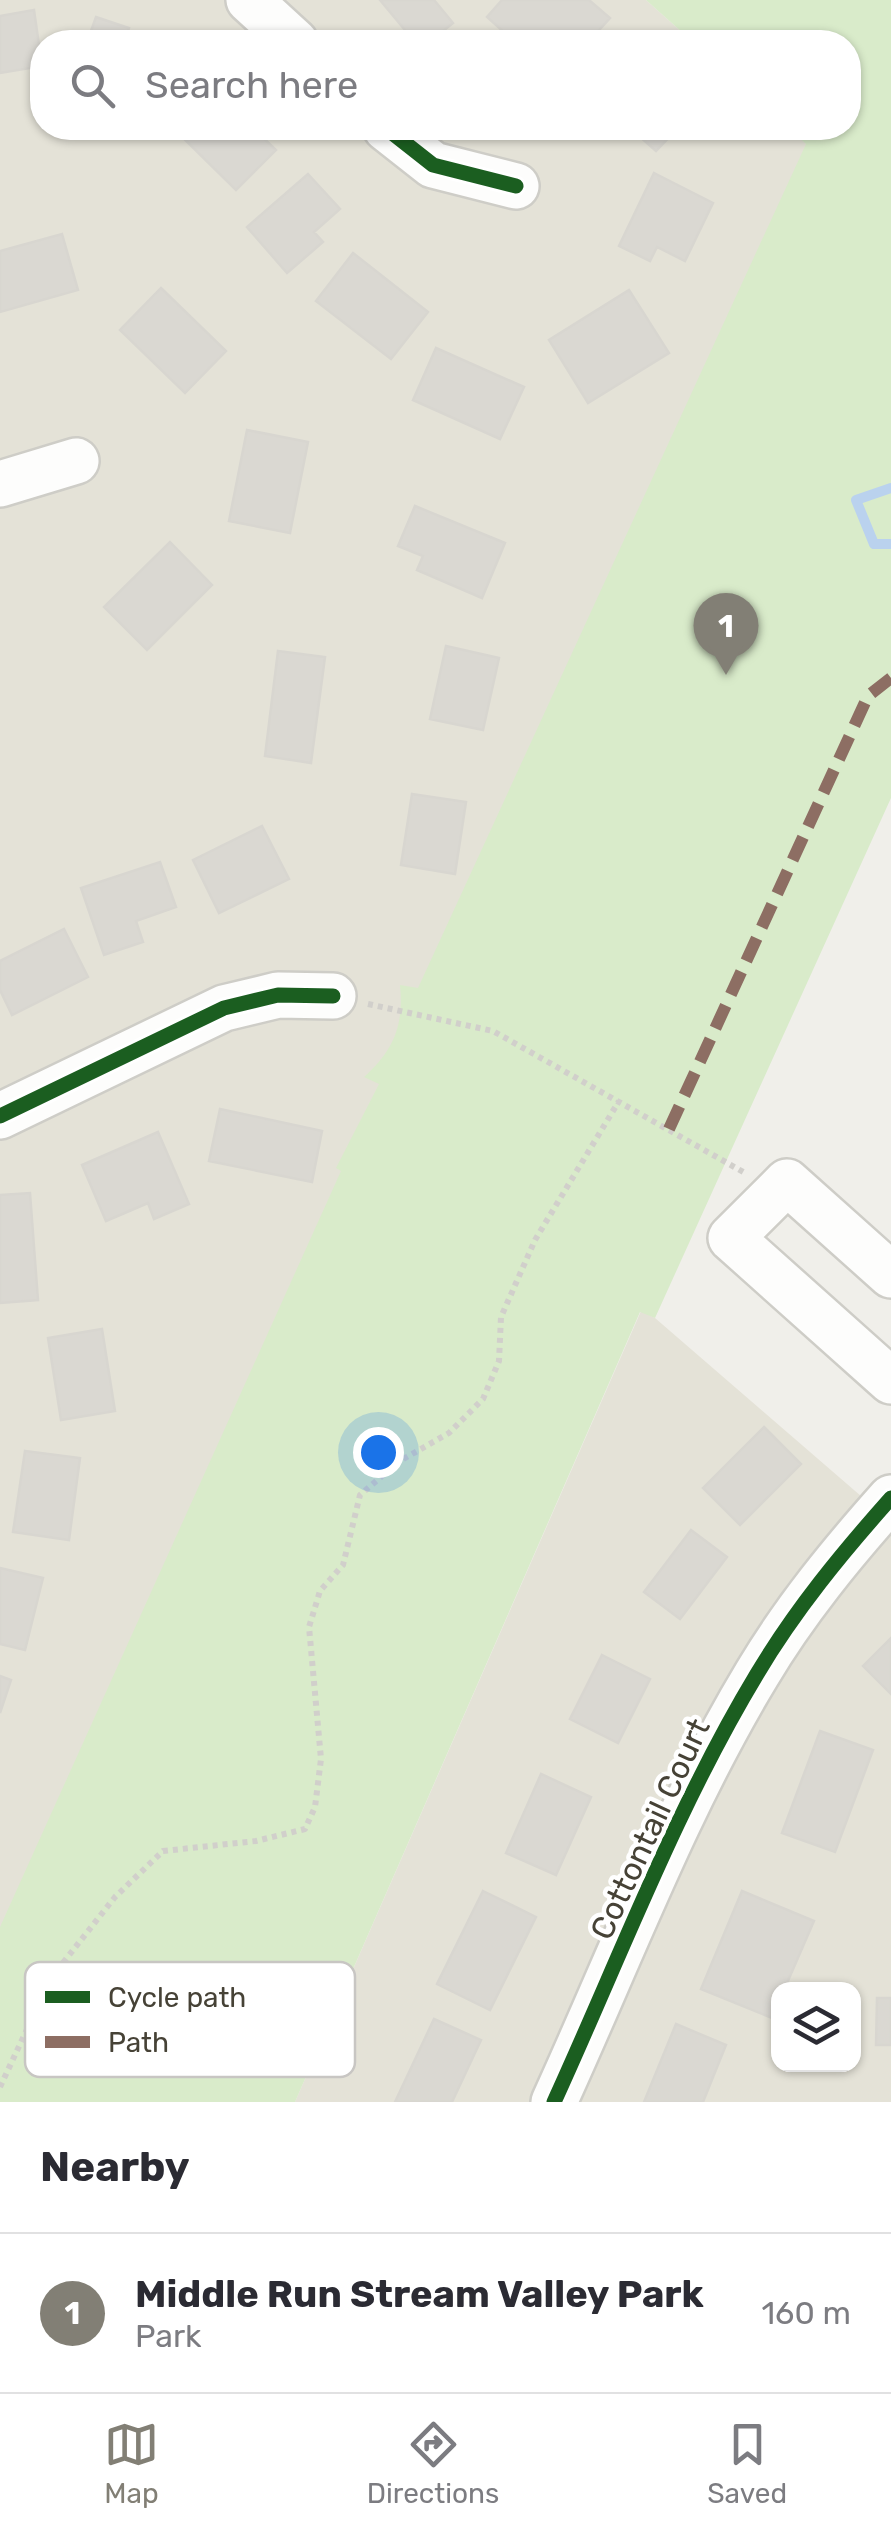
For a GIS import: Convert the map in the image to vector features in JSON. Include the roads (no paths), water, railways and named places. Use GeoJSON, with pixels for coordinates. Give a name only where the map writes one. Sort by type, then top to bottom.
{"type":"FeatureCollection","features":[{"type":"Feature","properties":{"kind":"street"},"geometry":{"type":"LineString","coordinates":[[249,0],[282,30]]}},
{"type":"Feature","properties":{"kind":"street"},"geometry":{"type":"LineString","coordinates":[[402,140],[434,165],[516,186]]}},
{"type":"Feature","properties":{"kind":"street"},"geometry":{"type":"LineString","coordinates":[[0,484],[76,462]]}},
{"type":"Feature","properties":{"kind":"street"},"geometry":{"type":"LineString","coordinates":[[0,1116],[224,1008],[278,995],[333,996]]}},
{"type":"Feature","properties":{"kind":"street"},"geometry":{"type":"LineString","coordinates":[[886,1367],[731,1238],[787,1182],[891,1275]]}},
{"type":"Feature","properties":{"kind":"street","name":"Cottontail Court"},"geometry":{"type":"LineString","coordinates":[[554,2102],[681,1824],[756,1674],[844,1550],[891,1498]]}},
{"type":"Feature","properties":{"kind":"waterway"},"geometry":{"type":"LineString","coordinates":[[891,488],[856,500],[874,544],[891,544]]}},
{"type":"Feature","properties":{"kind":"place","name":"Middle Run Stream Valley Park"},"geometry":{"type":"Point","coordinates":[726,675]}}]}
